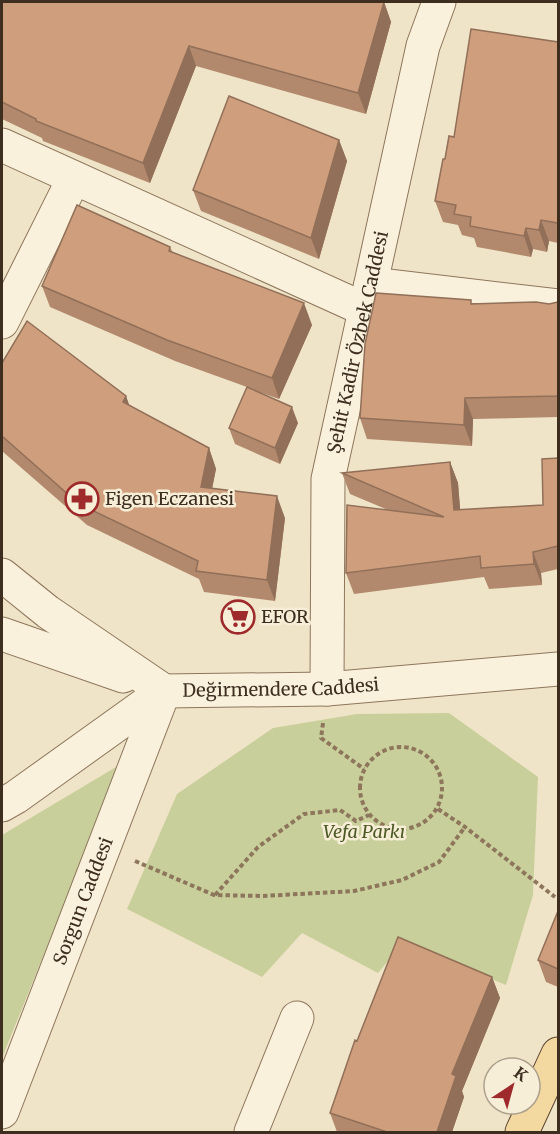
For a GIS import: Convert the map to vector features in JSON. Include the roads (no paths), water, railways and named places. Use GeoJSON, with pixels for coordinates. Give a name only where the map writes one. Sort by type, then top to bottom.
{"type":"FeatureCollection","features":[{"type":"Feature","properties":{"kind":"main road"},"geometry":{"type":"LineString","coordinates":[[522,1132],[558,1053]]}},
{"type":"Feature","properties":{"kind":"street","name":"Şehit Kadir Özbek Caddesi"},"geometry":{"type":"LineString","coordinates":[[327,689],[328,479],[423,46],[439,2]]}},
{"type":"Feature","properties":{"kind":"street"},"geometry":{"type":"LineString","coordinates":[[2,145],[74,178],[368,297],[558,306]]}},
{"type":"Feature","properties":{"kind":"street"},"geometry":{"type":"LineString","coordinates":[[2,322],[74,178]]}},
{"type":"Feature","properties":{"kind":"street"},"geometry":{"type":"LineString","coordinates":[[2,575],[48,612],[164,691]]}},
{"type":"Feature","properties":{"kind":"street"},"geometry":{"type":"LineString","coordinates":[[2,634],[164,691]]}},
{"type":"Feature","properties":{"kind":"street","name":"Değirmendere Caddesi"},"geometry":{"type":"LineString","coordinates":[[2,805],[164,691],[327,689],[558,669]]}},
{"type":"Feature","properties":{"kind":"street","name":"Sorgun Caddesi"},"geometry":{"type":"LineString","coordinates":[[2,1112],[164,691]]}},
{"type":"Feature","properties":{"kind":"street"},"geometry":{"type":"LineString","coordinates":[[252,1132],[297,1018]]}},
{"type":"Feature","properties":{"kind":"place","name":"Figen Eczanesi"},"geometry":{"type":"Point","coordinates":[82,499]}},
{"type":"Feature","properties":{"kind":"place","name":"EFOR"},"geometry":{"type":"Point","coordinates":[238,617]}},
{"type":"Feature","properties":{"kind":"park label","name":"Vefa Parkı"},"geometry":{"type":"Point","coordinates":[364,832]}}]}
